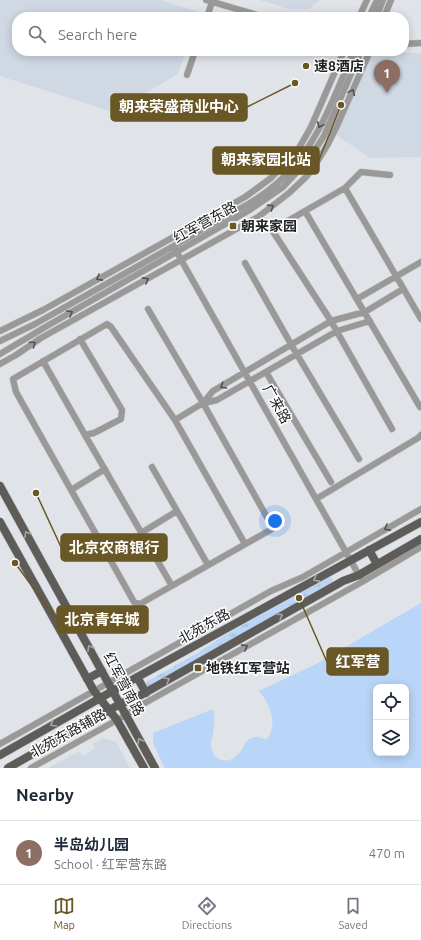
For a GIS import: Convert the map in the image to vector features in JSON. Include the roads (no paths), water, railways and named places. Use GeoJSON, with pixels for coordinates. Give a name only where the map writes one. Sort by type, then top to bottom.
{"type":"FeatureCollection","features":[{"type":"Feature","properties":{"kind":"main road","name":"红军营南路"},"geometry":{"type":"LineString","coordinates":[[0,486],[155,768]]}},
{"type":"Feature","properties":{"kind":"main road","name":"红军营南路"},"geometry":{"type":"LineString","coordinates":[[0,522],[94,691],[117,720],[144,768]]}},
{"type":"Feature","properties":{"kind":"main road","name":"北苑东路"},"geometry":{"type":"LineString","coordinates":[[0,755],[113,690],[421,522]]}},
{"type":"Feature","properties":{"kind":"main road","name":"北苑东路"},"geometry":{"type":"LineString","coordinates":[[8,768],[120,704],[146,693],[337,584],[361,578],[377,564],[421,539]]}},
{"type":"Feature","properties":{"kind":"main road"},"geometry":{"type":"LineString","coordinates":[[370,550],[377,564]]}},
{"type":"Feature","properties":{"kind":"main road"},"geometry":{"type":"LineString","coordinates":[[330,571],[337,584]]}},
{"type":"Feature","properties":{"kind":"main road"},"geometry":{"type":"LineString","coordinates":[[87,679],[102,671]]}},
{"type":"Feature","properties":{"kind":"main road"},"geometry":{"type":"LineString","coordinates":[[137,677],[146,693]]}},
{"type":"Feature","properties":{"kind":"main road"},"geometry":{"type":"LineString","coordinates":[[75,712],[83,725]]}},
{"type":"Feature","properties":{"kind":"street"},"geometry":{"type":"LineString","coordinates":[[361,12],[367,0]]}},
{"type":"Feature","properties":{"kind":"street"},"geometry":{"type":"LineString","coordinates":[[371,12],[377,0]]}},
{"type":"Feature","properties":{"kind":"street"},"geometry":{"type":"LineString","coordinates":[[378,12],[383,0]]}},
{"type":"Feature","properties":{"kind":"street"},"geometry":{"type":"LineString","coordinates":[[386,12],[391,0]]}},
{"type":"Feature","properties":{"kind":"street"},"geometry":{"type":"LineString","coordinates":[[207,12],[209,1],[247,12]]}},
{"type":"Feature","properties":{"kind":"street"},"geometry":{"type":"LineString","coordinates":[[409,44],[421,44]]}},
{"type":"Feature","properties":{"kind":"street"},"geometry":{"type":"LineString","coordinates":[[187,75],[193,56]]}},
{"type":"Feature","properties":{"kind":"street"},"geometry":{"type":"LineString","coordinates":[[0,331],[43,310],[245,198],[262,186],[299,148],[311,127],[342,56]]}},
{"type":"Feature","properties":{"kind":"street","name":"红军营东路"},"geometry":{"type":"LineString","coordinates":[[0,354],[250,203],[272,188],[287,174],[306,151],[317,133],[352,56]]}},
{"type":"Feature","properties":{"kind":"street","name":"红军营东路"},"geometry":{"type":"LineString","coordinates":[[0,341],[35,324],[261,203],[283,187],[310,158],[324,136],[359,56]]}},
{"type":"Feature","properties":{"kind":"street"},"geometry":{"type":"LineString","coordinates":[[0,364],[16,356],[41,338],[182,260],[258,216],[279,202],[306,177],[331,139],[368,56]]}},
{"type":"Feature","properties":{"kind":"street"},"geometry":{"type":"LineString","coordinates":[[390,175],[361,172],[344,188],[272,230],[331,321],[392,429]]}},
{"type":"Feature","properties":{"kind":"street"},"geometry":{"type":"LineString","coordinates":[[344,188],[421,319]]}},
{"type":"Feature","properties":{"kind":"street"},"geometry":{"type":"LineString","coordinates":[[305,211],[420,407]]}},
{"type":"Feature","properties":{"kind":"street","name":"广来路"},"geometry":{"type":"LineString","coordinates":[[170,239],[361,578]]}},
{"type":"Feature","properties":{"kind":"street"},"geometry":{"type":"LineString","coordinates":[[357,299],[421,262]]}},
{"type":"Feature","properties":{"kind":"street"},"geometry":{"type":"LineString","coordinates":[[245,263],[359,459]]}},
{"type":"Feature","properties":{"kind":"street"},"geometry":{"type":"LineString","coordinates":[[175,420],[203,403],[213,391],[292,346],[331,321],[364,312],[403,289]]}},
{"type":"Feature","properties":{"kind":"street"},"geometry":{"type":"LineString","coordinates":[[148,309],[273,528]]}},
{"type":"Feature","properties":{"kind":"street"},"geometry":{"type":"LineString","coordinates":[[203,403],[217,400],[337,331],[370,321]]}},
{"type":"Feature","properties":{"kind":"street"},"geometry":{"type":"LineString","coordinates":[[245,544],[175,420],[111,327],[107,324],[13,379],[16,392],[134,602],[140,604],[279,525]]}},
{"type":"Feature","properties":{"kind":"street"},"geometry":{"type":"LineString","coordinates":[[80,339],[122,410],[121,419],[94,433],[85,435]]}},
{"type":"Feature","properties":{"kind":"street"},"geometry":{"type":"LineString","coordinates":[[43,361],[172,586]]}},
{"type":"Feature","properties":{"kind":"street"},"geometry":{"type":"LineString","coordinates":[[266,372],[331,482]]}},
{"type":"Feature","properties":{"kind":"street"},"geometry":{"type":"LineString","coordinates":[[316,499],[421,435]]}},
{"type":"Feature","properties":{"kind":"street"},"geometry":{"type":"LineString","coordinates":[[152,467],[208,565]]}},
{"type":"Feature","properties":{"kind":"street"},"geometry":{"type":"LineString","coordinates":[[71,490],[105,469]]}},
{"type":"Feature","properties":{"kind":"street","name":"北苑东路辅路"},"geometry":{"type":"LineString","coordinates":[[0,744],[271,591],[303,577],[421,509]]}},
{"type":"Feature","properties":{"kind":"street"},"geometry":{"type":"LineString","coordinates":[[141,532],[177,511]]}},
{"type":"Feature","properties":{"kind":"street","name":"北苑东路辅路"},"geometry":{"type":"LineString","coordinates":[[31,768],[126,715],[145,702],[348,589],[361,578],[421,547]]}},
{"type":"Feature","properties":{"kind":"place","name":"速8酒店"},"geometry":{"type":"Point","coordinates":[306,66]}},
{"type":"Feature","properties":{"kind":"place","name":"朝来荣盛商业中心"},"geometry":{"type":"Point","coordinates":[295,83]}},
{"type":"Feature","properties":{"kind":"place","name":"半岛幼儿园"},"geometry":{"type":"Point","coordinates":[387,93]}},
{"type":"Feature","properties":{"kind":"place","name":"朝来家园北站"},"geometry":{"type":"Point","coordinates":[341,105]}},
{"type":"Feature","properties":{"kind":"place","name":"朝来家园"},"geometry":{"type":"Point","coordinates":[233,226]}},
{"type":"Feature","properties":{"kind":"place","name":"北京农商银行"},"geometry":{"type":"Point","coordinates":[36,493]}},
{"type":"Feature","properties":{"kind":"place","name":"北京青年城"},"geometry":{"type":"Point","coordinates":[15,563]}},
{"type":"Feature","properties":{"kind":"place","name":"红军营"},"geometry":{"type":"Point","coordinates":[299,598]}},
{"type":"Feature","properties":{"kind":"place","name":"地铁红军营站"},"geometry":{"type":"Point","coordinates":[198,668]}}]}
